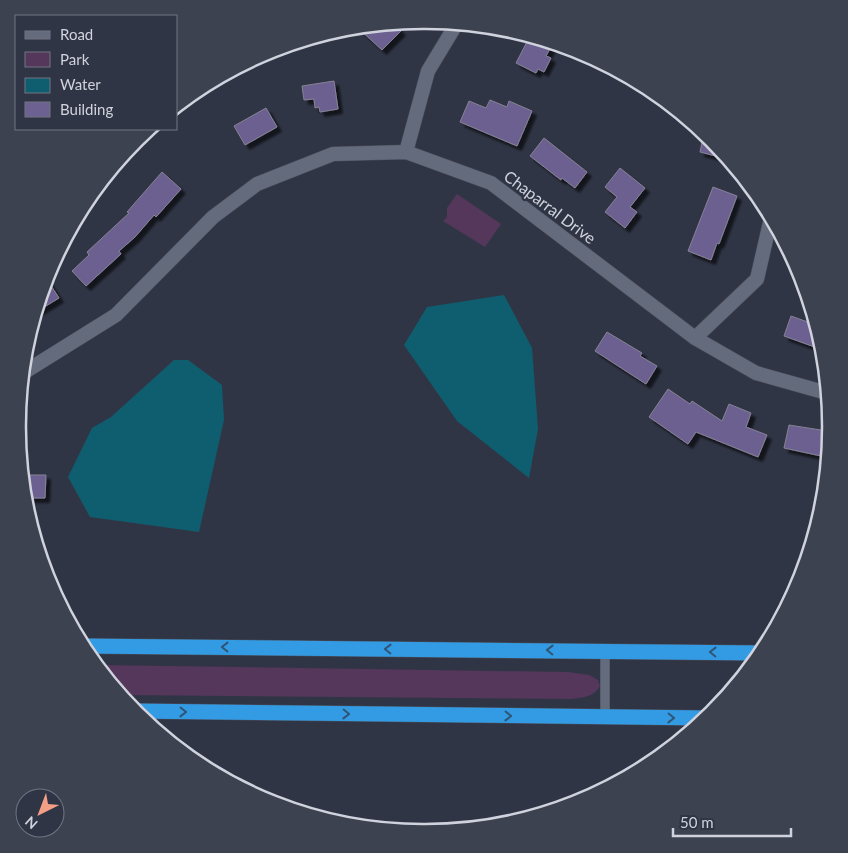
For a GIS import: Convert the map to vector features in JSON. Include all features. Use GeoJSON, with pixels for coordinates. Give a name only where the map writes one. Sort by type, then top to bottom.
{"type":"FeatureCollection","features":[{"type":"Feature","properties":{"kind":"highway"},"geometry":{"type":"LineString","coordinates":[[92,646],[751,653]]}},
{"type":"Feature","properties":{"kind":"highway"},"geometry":{"type":"LineString","coordinates":[[146,711],[695,718]]}},
{"type":"Feature","properties":{"kind":"street"},"geometry":{"type":"LineString","coordinates":[[406,152],[428,71],[453,30]]}},
{"type":"Feature","properties":{"kind":"street","name":"Chaparral Drive"},"geometry":{"type":"LineString","coordinates":[[31,368],[116,315],[213,217],[257,184],[333,154],[406,152],[491,183],[696,338],[756,374],[820,391]]}},
{"type":"Feature","properties":{"kind":"street"},"geometry":{"type":"LineString","coordinates":[[696,338],[757,279],[769,229]]}},
{"type":"Feature","properties":{"kind":"lane"},"geometry":{"type":"LineString","coordinates":[[605,651],[605,717]]}},
{"type":"Feature","properties":{"kind":"green space"},"geometry":{"type":"Polygon","coordinates":[[[457,194],[501,224],[485,247],[443,221],[447,217],[447,208],[457,194]]]}},
{"type":"Feature","properties":{"kind":"green space"},"geometry":{"type":"Polygon","coordinates":[[[105,665],[568,672],[589,675],[598,680],[600,686],[594,693],[571,699],[131,695],[105,665]]]}},
{"type":"Feature","properties":{"kind":"water"},"geometry":{"type":"Polygon","coordinates":[[[504,295],[532,348],[538,429],[529,478],[457,421],[404,345],[427,307],[504,295]]]}},
{"type":"Feature","properties":{"kind":"water"},"geometry":{"type":"Polygon","coordinates":[[[174,360],[188,360],[222,385],[224,420],[199,532],[90,517],[68,477],[92,428],[111,417],[174,360]]]}},
{"type":"Feature","properties":{"kind":"building"},"geometry":{"type":"Polygon","coordinates":[[[400,30],[401,31],[382,50],[364,33],[400,30]]]}},
{"type":"Feature","properties":{"kind":"building"},"geometry":{"type":"Polygon","coordinates":[[[527,42],[550,49],[546,56],[551,58],[544,72],[538,69],[536,73],[516,63],[527,42]]]}},
{"type":"Feature","properties":{"kind":"building"},"geometry":{"type":"Polygon","coordinates":[[[334,81],[338,109],[320,112],[319,107],[315,108],[314,99],[304,100],[302,86],[334,81]]]}},
{"type":"Feature","properties":{"kind":"building"},"geometry":{"type":"Polygon","coordinates":[[[490,100],[507,107],[509,101],[532,111],[517,146],[460,122],[469,101],[486,108],[490,100]]]}},
{"type":"Feature","properties":{"kind":"building"},"geometry":{"type":"Polygon","coordinates":[[[266,108],[277,127],[245,145],[234,126],[266,108]]]}},
{"type":"Feature","properties":{"kind":"building"},"geometry":{"type":"Polygon","coordinates":[[[544,138],[587,172],[575,188],[562,178],[561,180],[530,156],[544,138]]]}},
{"type":"Feature","properties":{"kind":"building"},"geometry":{"type":"Polygon","coordinates":[[[702,142],[715,156],[700,152],[702,142]]]}},
{"type":"Feature","properties":{"kind":"building"},"geometry":{"type":"Polygon","coordinates":[[[620,168],[645,188],[630,207],[637,212],[625,228],[605,212],[617,197],[605,187],[620,168]]]}},
{"type":"Feature","properties":{"kind":"building"},"geometry":{"type":"Polygon","coordinates":[[[162,172],[181,189],[156,217],[154,215],[135,237],[119,251],[121,254],[86,286],[72,271],[89,255],[87,252],[129,213],[127,212],[162,172]]]}},
{"type":"Feature","properties":{"kind":"building"},"geometry":{"type":"Polygon","coordinates":[[[713,187],[737,196],[711,260],[688,251],[713,187]]]}},
{"type":"Feature","properties":{"kind":"building"},"geometry":{"type":"Polygon","coordinates":[[[52,287],[59,298],[45,307],[52,287]]]}},
{"type":"Feature","properties":{"kind":"building"},"geometry":{"type":"Polygon","coordinates":[[[791,316],[807,322],[813,347],[784,336],[791,316]]]}},
{"type":"Feature","properties":{"kind":"building"},"geometry":{"type":"Polygon","coordinates":[[[607,332],[642,353],[640,356],[657,366],[646,384],[595,351],[607,332]]]}},
{"type":"Feature","properties":{"kind":"building"},"geometry":{"type":"Polygon","coordinates":[[[668,389],[690,404],[692,401],[722,421],[729,404],[751,413],[746,427],[767,435],[758,457],[696,432],[688,444],[649,417],[668,389]]]}},
{"type":"Feature","properties":{"kind":"building"},"geometry":{"type":"Polygon","coordinates":[[[789,425],[822,430],[821,456],[784,448],[789,425]]]}},
{"type":"Feature","properties":{"kind":"building"},"geometry":{"type":"Polygon","coordinates":[[[30,475],[46,475],[45,498],[33,498],[30,475]]]}}]}
